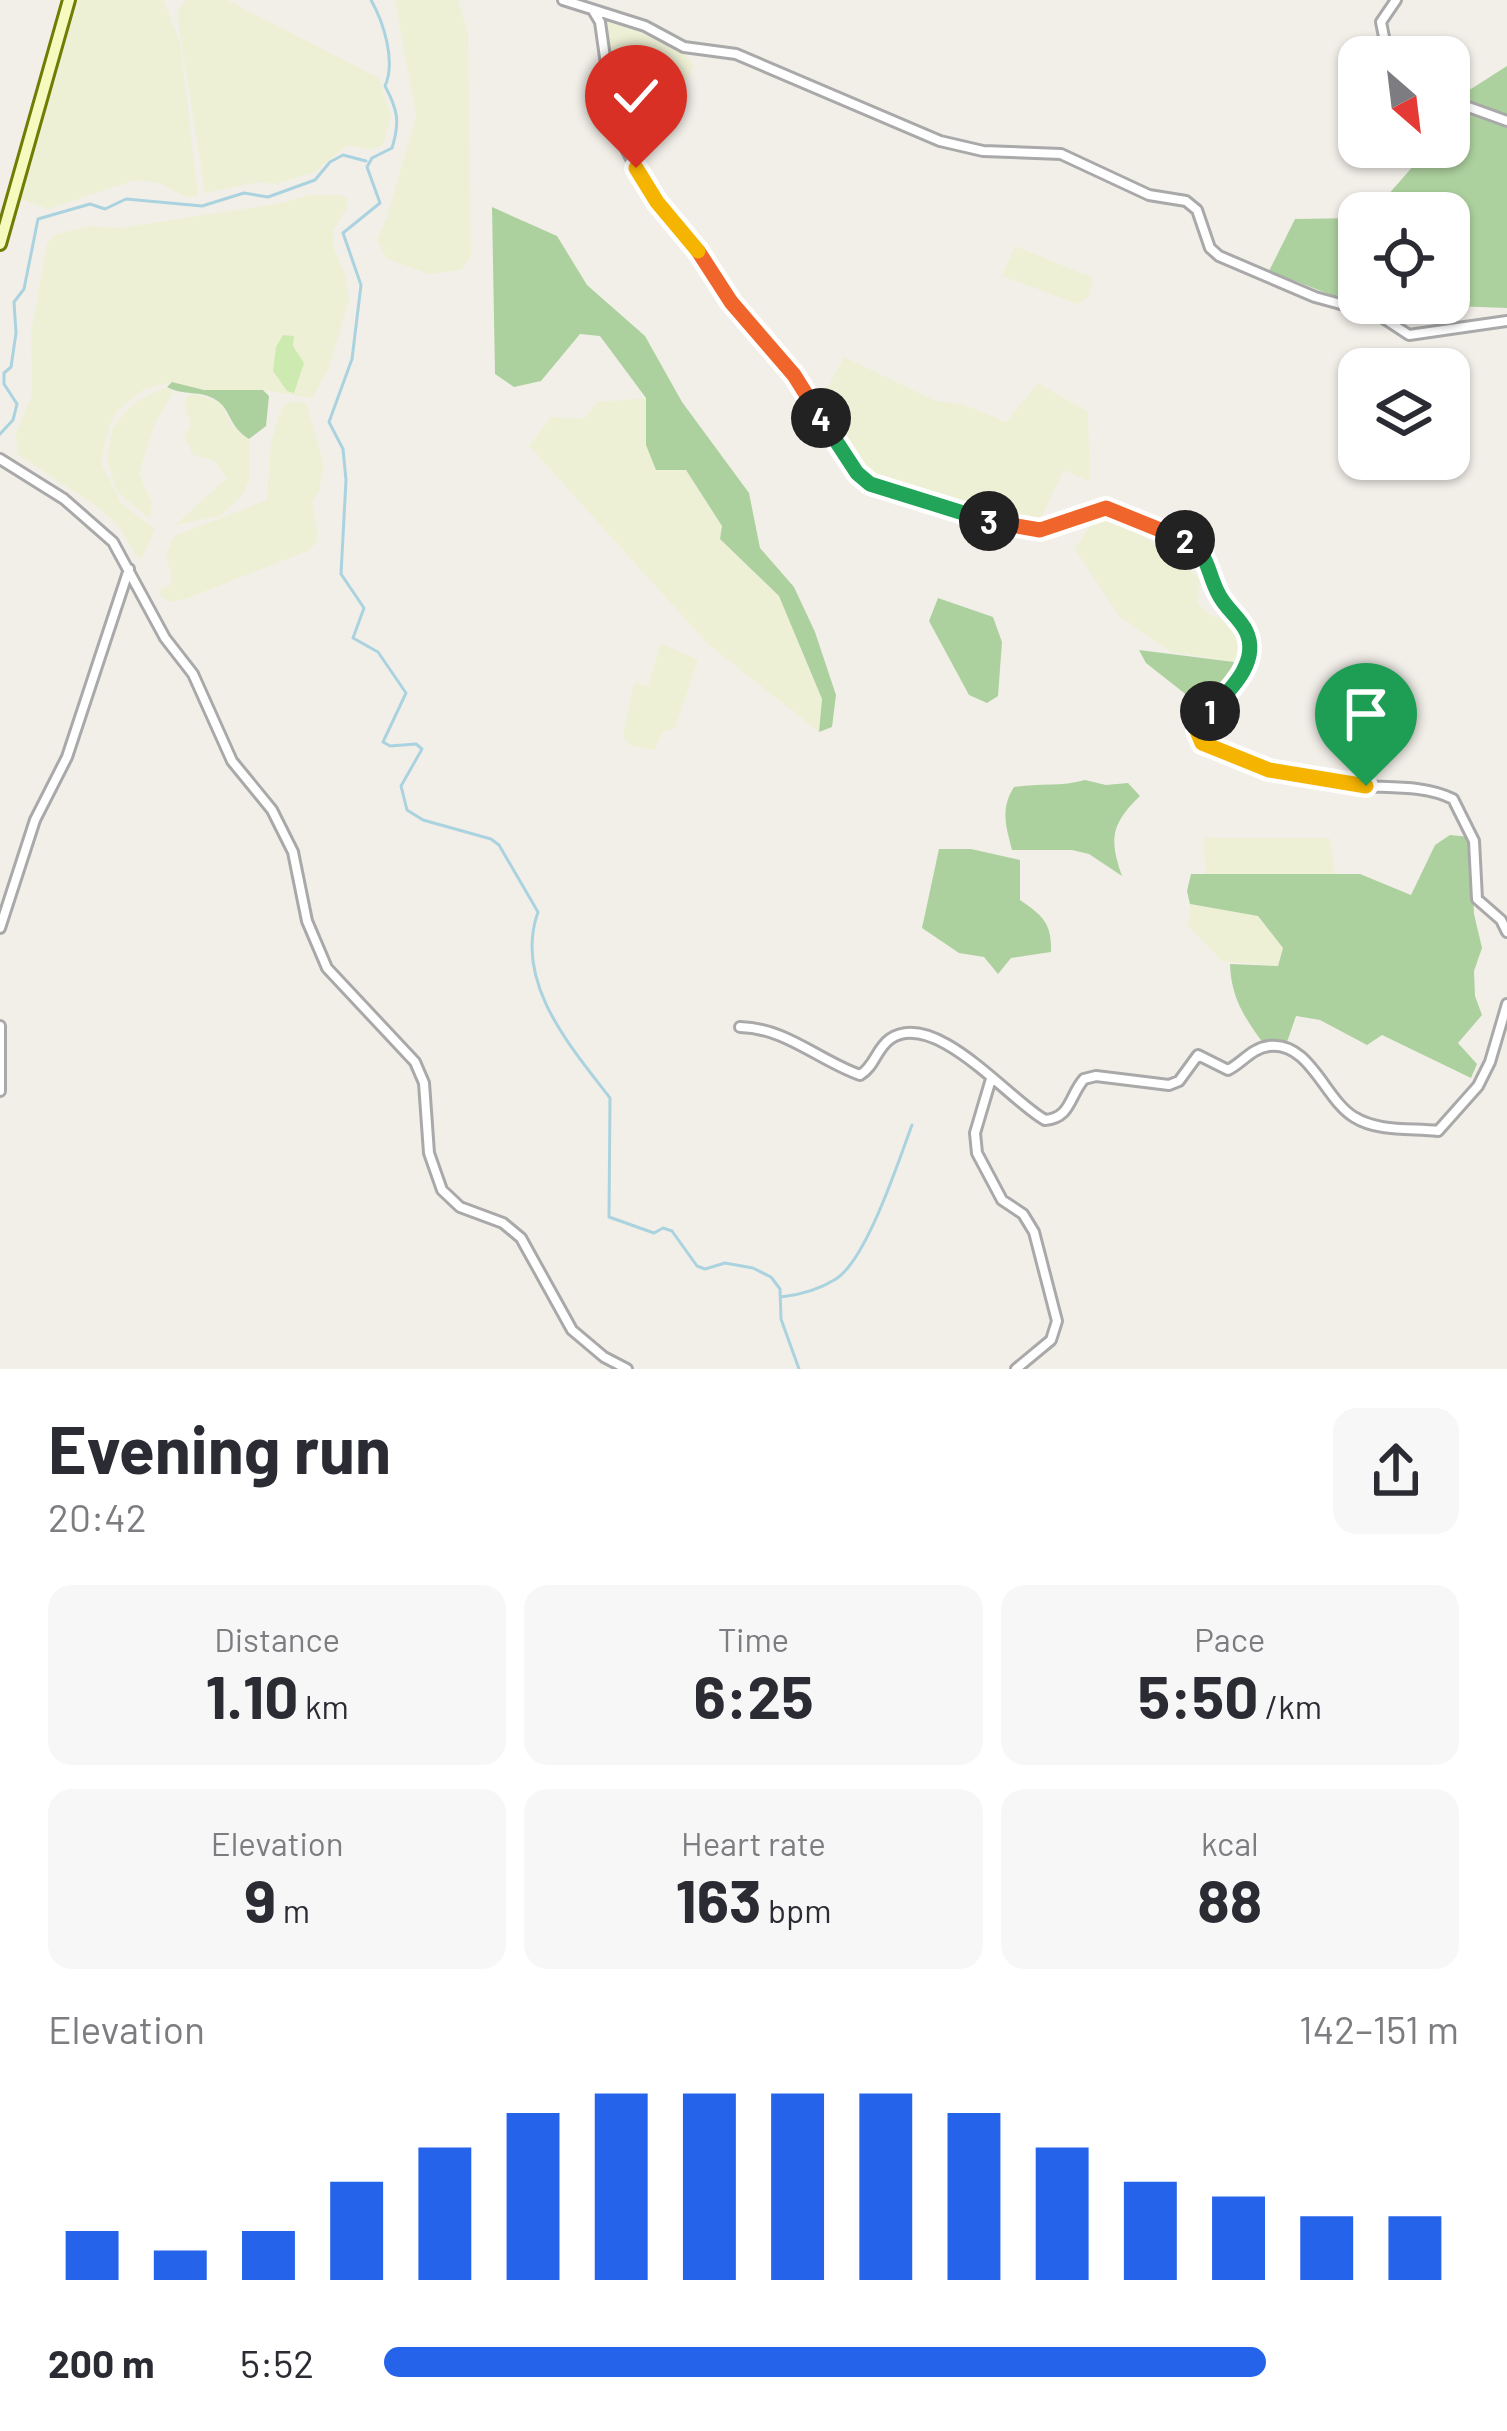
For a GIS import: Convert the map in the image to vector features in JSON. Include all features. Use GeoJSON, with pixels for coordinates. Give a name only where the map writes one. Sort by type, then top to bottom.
{"type":"FeatureCollection","features":[{"type":"Feature","properties":{"kind":"main road"},"geometry":{"type":"LineString","coordinates":[[0,244],[69,0]]}},
{"type":"Feature","properties":{"kind":"street"},"geometry":{"type":"LineString","coordinates":[[562,0],[645,26],[687,47],[732,52],[956,146],[989,152],[1056,153],[1149,195],[1189,202],[1199,213],[1210,248],[1219,256],[1315,297],[1377,314],[1409,335],[1507,321]]}},
{"type":"Feature","properties":{"kind":"street"},"geometry":{"type":"LineString","coordinates":[[1384,36],[1381,22],[1396,0]]}},
{"type":"Feature","properties":{"kind":"street"},"geometry":{"type":"LineString","coordinates":[[593,12],[600,22],[614,128],[636,168],[731,302],[794,375],[857,473],[882,490],[1024,530],[1040,530],[1109,508],[1199,548],[1220,597],[1246,631],[1250,649],[1240,676],[1201,722],[1199,741],[1269,770],[1430,791],[1453,799],[1473,838],[1477,899],[1502,920],[1507,932]]}},
{"type":"Feature","properties":{"kind":"street"},"geometry":{"type":"LineString","coordinates":[[1470,106],[1507,122]]}},
{"type":"Feature","properties":{"kind":"street"},"geometry":{"type":"LineString","coordinates":[[0,459],[92,519],[130,568],[165,638],[204,693],[232,761],[272,810],[293,852],[307,921],[326,968],[415,1062],[424,1083],[429,1153],[442,1190],[460,1207],[502,1222],[521,1238],[572,1330],[627,1369]]}},
{"type":"Feature","properties":{"kind":"street"},"geometry":{"type":"LineString","coordinates":[[0,928],[35,820],[67,757],[130,568]]}},
{"type":"Feature","properties":{"kind":"street"},"geometry":{"type":"LineString","coordinates":[[740,1027],[764,1028],[860,1075],[872,1068],[892,1037],[931,1038],[972,1059],[1038,1118],[1051,1120],[1067,1110],[1084,1079],[1096,1076],[1169,1084],[1183,1078],[1198,1055],[1228,1070],[1259,1049],[1279,1047],[1309,1064],[1351,1116],[1388,1128],[1438,1131],[1478,1086],[1507,1004]]}},
{"type":"Feature","properties":{"kind":"street"},"geometry":{"type":"LineString","coordinates":[[0,1026],[0,1090]]}},
{"type":"Feature","properties":{"kind":"street"},"geometry":{"type":"LineString","coordinates":[[992,1079],[976,1127],[977,1153],[1002,1200],[1023,1214],[1034,1232],[1057,1321],[1047,1344],[1016,1369]]}},
{"type":"Feature","properties":{"kind":"green space"},"geometry":{"type":"Polygon","coordinates":[[[78,0],[164,0],[180,43],[198,196],[186,197],[159,183],[135,180],[48,209],[18,198],[78,0]]]}},
{"type":"Feature","properties":{"kind":"green space"},"geometry":{"type":"Polygon","coordinates":[[[185,0],[227,0],[379,78],[391,115],[383,145],[369,150],[348,145],[315,172],[276,184],[258,182],[205,193],[177,13],[185,0]]]}},
{"type":"Feature","properties":{"kind":"green space"},"geometry":{"type":"Polygon","coordinates":[[[395,0],[458,0],[468,32],[471,257],[461,270],[429,274],[387,259],[377,240],[416,116],[395,0]]]}},
{"type":"Feature","properties":{"kind":"green space"},"geometry":{"type":"Polygon","coordinates":[[[607,17],[686,54],[694,66],[659,128],[623,111],[607,17]]]}},
{"type":"Feature","properties":{"kind":"green space"},"geometry":{"type":"Polygon","coordinates":[[[1507,66],[1507,117],[1470,100],[1470,90],[1507,66]]]}},
{"type":"Feature","properties":{"kind":"green space"},"geometry":{"type":"Polygon","coordinates":[[[1470,112],[1507,128],[1507,308],[1470,307],[1470,192],[1390,192],[1412,168],[1470,168],[1470,112]]]}},
{"type":"Feature","properties":{"kind":"green space"},"geometry":{"type":"Polygon","coordinates":[[[309,195],[347,199],[347,208],[334,228],[333,246],[346,277],[349,301],[328,370],[312,398],[263,390],[204,390],[172,382],[143,390],[117,411],[101,463],[121,503],[155,529],[142,559],[119,526],[99,508],[17,454],[16,433],[32,395],[31,332],[47,244],[54,235],[89,226],[120,228],[309,195]]]}},
{"type":"Feature","properties":{"kind":"green space"},"geometry":{"type":"Polygon","coordinates":[[[492,207],[557,236],[587,285],[645,336],[682,402],[749,493],[760,548],[794,587],[815,632],[836,695],[832,727],[819,732],[822,699],[779,596],[720,539],[722,526],[686,470],[656,470],[646,445],[646,398],[600,336],[580,334],[541,381],[514,387],[495,374],[492,207]]]}},
{"type":"Feature","properties":{"kind":"green space"},"geometry":{"type":"Polygon","coordinates":[[[1338,218],[1338,297],[1269,271],[1295,219],[1338,218]]]}},
{"type":"Feature","properties":{"kind":"green space"},"geometry":{"type":"Polygon","coordinates":[[[1015,246],[1093,278],[1089,296],[1078,304],[1002,276],[1015,246]]]}},
{"type":"Feature","properties":{"kind":"green space"},"geometry":{"type":"Polygon","coordinates":[[[283,335],[294,336],[293,346],[304,363],[294,393],[287,391],[273,371],[283,335]]]}},
{"type":"Feature","properties":{"kind":"green space"},"geometry":{"type":"Polygon","coordinates":[[[844,357],[936,401],[962,404],[1006,422],[1038,383],[1088,412],[1090,482],[1064,470],[1036,528],[880,484],[862,473],[819,404],[844,357]]]}},
{"type":"Feature","properties":{"kind":"green space"},"geometry":{"type":"Polygon","coordinates":[[[172,382],[204,390],[263,390],[269,396],[266,426],[249,439],[216,400],[167,387],[172,382]]]}},
{"type":"Feature","properties":{"kind":"green space"},"geometry":{"type":"Polygon","coordinates":[[[167,387],[173,392],[155,424],[139,474],[152,503],[150,519],[117,492],[107,460],[113,427],[126,411],[167,387]]]}},
{"type":"Feature","properties":{"kind":"green space"},"geometry":{"type":"Polygon","coordinates":[[[187,396],[221,403],[232,426],[249,439],[249,482],[241,497],[220,516],[175,525],[227,478],[213,460],[193,455],[184,435],[191,426],[184,405],[187,396]]]}},
{"type":"Feature","properties":{"kind":"green space"},"geometry":{"type":"Polygon","coordinates":[[[646,398],[646,445],[686,470],[722,526],[720,539],[779,596],[822,699],[819,732],[708,644],[529,446],[551,417],[584,419],[597,402],[646,398]]]}},
{"type":"Feature","properties":{"kind":"green space"},"geometry":{"type":"Polygon","coordinates":[[[306,402],[324,465],[312,503],[318,535],[315,544],[308,551],[185,599],[171,602],[160,596],[161,588],[169,586],[172,578],[166,555],[174,536],[267,500],[271,441],[282,407],[306,402]]]}},
{"type":"Feature","properties":{"kind":"green space"},"geometry":{"type":"Polygon","coordinates":[[[1099,511],[1138,532],[1199,578],[1198,603],[1208,614],[1233,623],[1241,635],[1242,663],[1171,652],[1120,617],[1075,549],[1099,511]]]}},
{"type":"Feature","properties":{"kind":"green space"},"geometry":{"type":"Polygon","coordinates":[[[938,598],[993,617],[1002,642],[998,696],[987,703],[969,695],[929,621],[938,598]]]}},
{"type":"Feature","properties":{"kind":"green space"},"geometry":{"type":"Polygon","coordinates":[[[661,643],[698,660],[675,728],[663,732],[654,750],[631,746],[623,736],[634,682],[648,686],[661,643]]]}},
{"type":"Feature","properties":{"kind":"green space"},"geometry":{"type":"Polygon","coordinates":[[[1139,650],[1242,663],[1230,685],[1200,717],[1193,700],[1146,663],[1139,650]]]}},
{"type":"Feature","properties":{"kind":"green space"},"geometry":{"type":"Polygon","coordinates":[[[1085,780],[1128,783],[1140,796],[1115,833],[1122,876],[1089,854],[1012,850],[1006,810],[1014,787],[1085,780]]]}},
{"type":"Feature","properties":{"kind":"green space"},"geometry":{"type":"Polygon","coordinates":[[[1450,835],[1470,837],[1474,914],[1482,948],[1474,971],[1482,1015],[1458,1043],[1477,1064],[1471,1078],[1382,1035],[1367,1045],[1320,1020],[1296,1016],[1286,1045],[1263,1043],[1240,1006],[1230,964],[1278,966],[1283,948],[1258,916],[1190,904],[1191,874],[1360,874],[1411,895],[1435,845],[1450,835]]]}},
{"type":"Feature","properties":{"kind":"green space"},"geometry":{"type":"Polygon","coordinates":[[[1204,838],[1330,838],[1335,875],[1205,874],[1204,838]]]}},
{"type":"Feature","properties":{"kind":"green space"},"geometry":{"type":"Polygon","coordinates":[[[939,849],[971,849],[1020,860],[1020,900],[1044,921],[1051,952],[1011,958],[998,974],[984,957],[959,953],[922,928],[939,849]]]}},
{"type":"Feature","properties":{"kind":"green space"},"geometry":{"type":"Polygon","coordinates":[[[1190,904],[1258,916],[1283,948],[1278,966],[1222,961],[1188,926],[1190,904]]]}},
{"type":"Feature","properties":{"kind":"waterway"},"geometry":{"type":"LineString","coordinates":[[371,0],[387,43],[385,86],[397,123],[392,148],[372,158],[367,167],[380,203],[343,233],[361,285],[352,359],[329,422],[343,449],[346,480],[341,574],[364,608],[353,638],[378,652],[406,693],[383,742],[416,744],[422,749],[401,786],[407,810],[423,820],[499,845],[538,912],[532,938],[540,988],[563,1035],[610,1098],[609,1217],[654,1233],[663,1228],[672,1231],[697,1266],[705,1269],[725,1263],[771,1277],[780,1289],[781,1319],[799,1369]]}},
{"type":"Feature","properties":{"kind":"waterway"},"geometry":{"type":"LineString","coordinates":[[0,434],[13,420],[17,404],[4,384],[4,373],[11,367],[14,302],[24,289],[38,219],[90,204],[105,209],[126,199],[202,206],[244,193],[268,197],[315,180],[343,155],[366,161]]}},
{"type":"Feature","properties":{"kind":"waterway"},"geometry":{"type":"LineString","coordinates":[[781,1297],[823,1286],[848,1268],[880,1208],[912,1125]]}},
{"type":"Feature","properties":{"kind":"route"},"geometry":{"type":"LineString","coordinates":[[636,168],[731,302],[794,375],[863,479],[882,490],[1024,530],[1040,530],[1109,508],[1194,545],[1207,557],[1216,590],[1243,626],[1250,647],[1240,676],[1201,722],[1199,741],[1261,767],[1366,786]]}}]}
